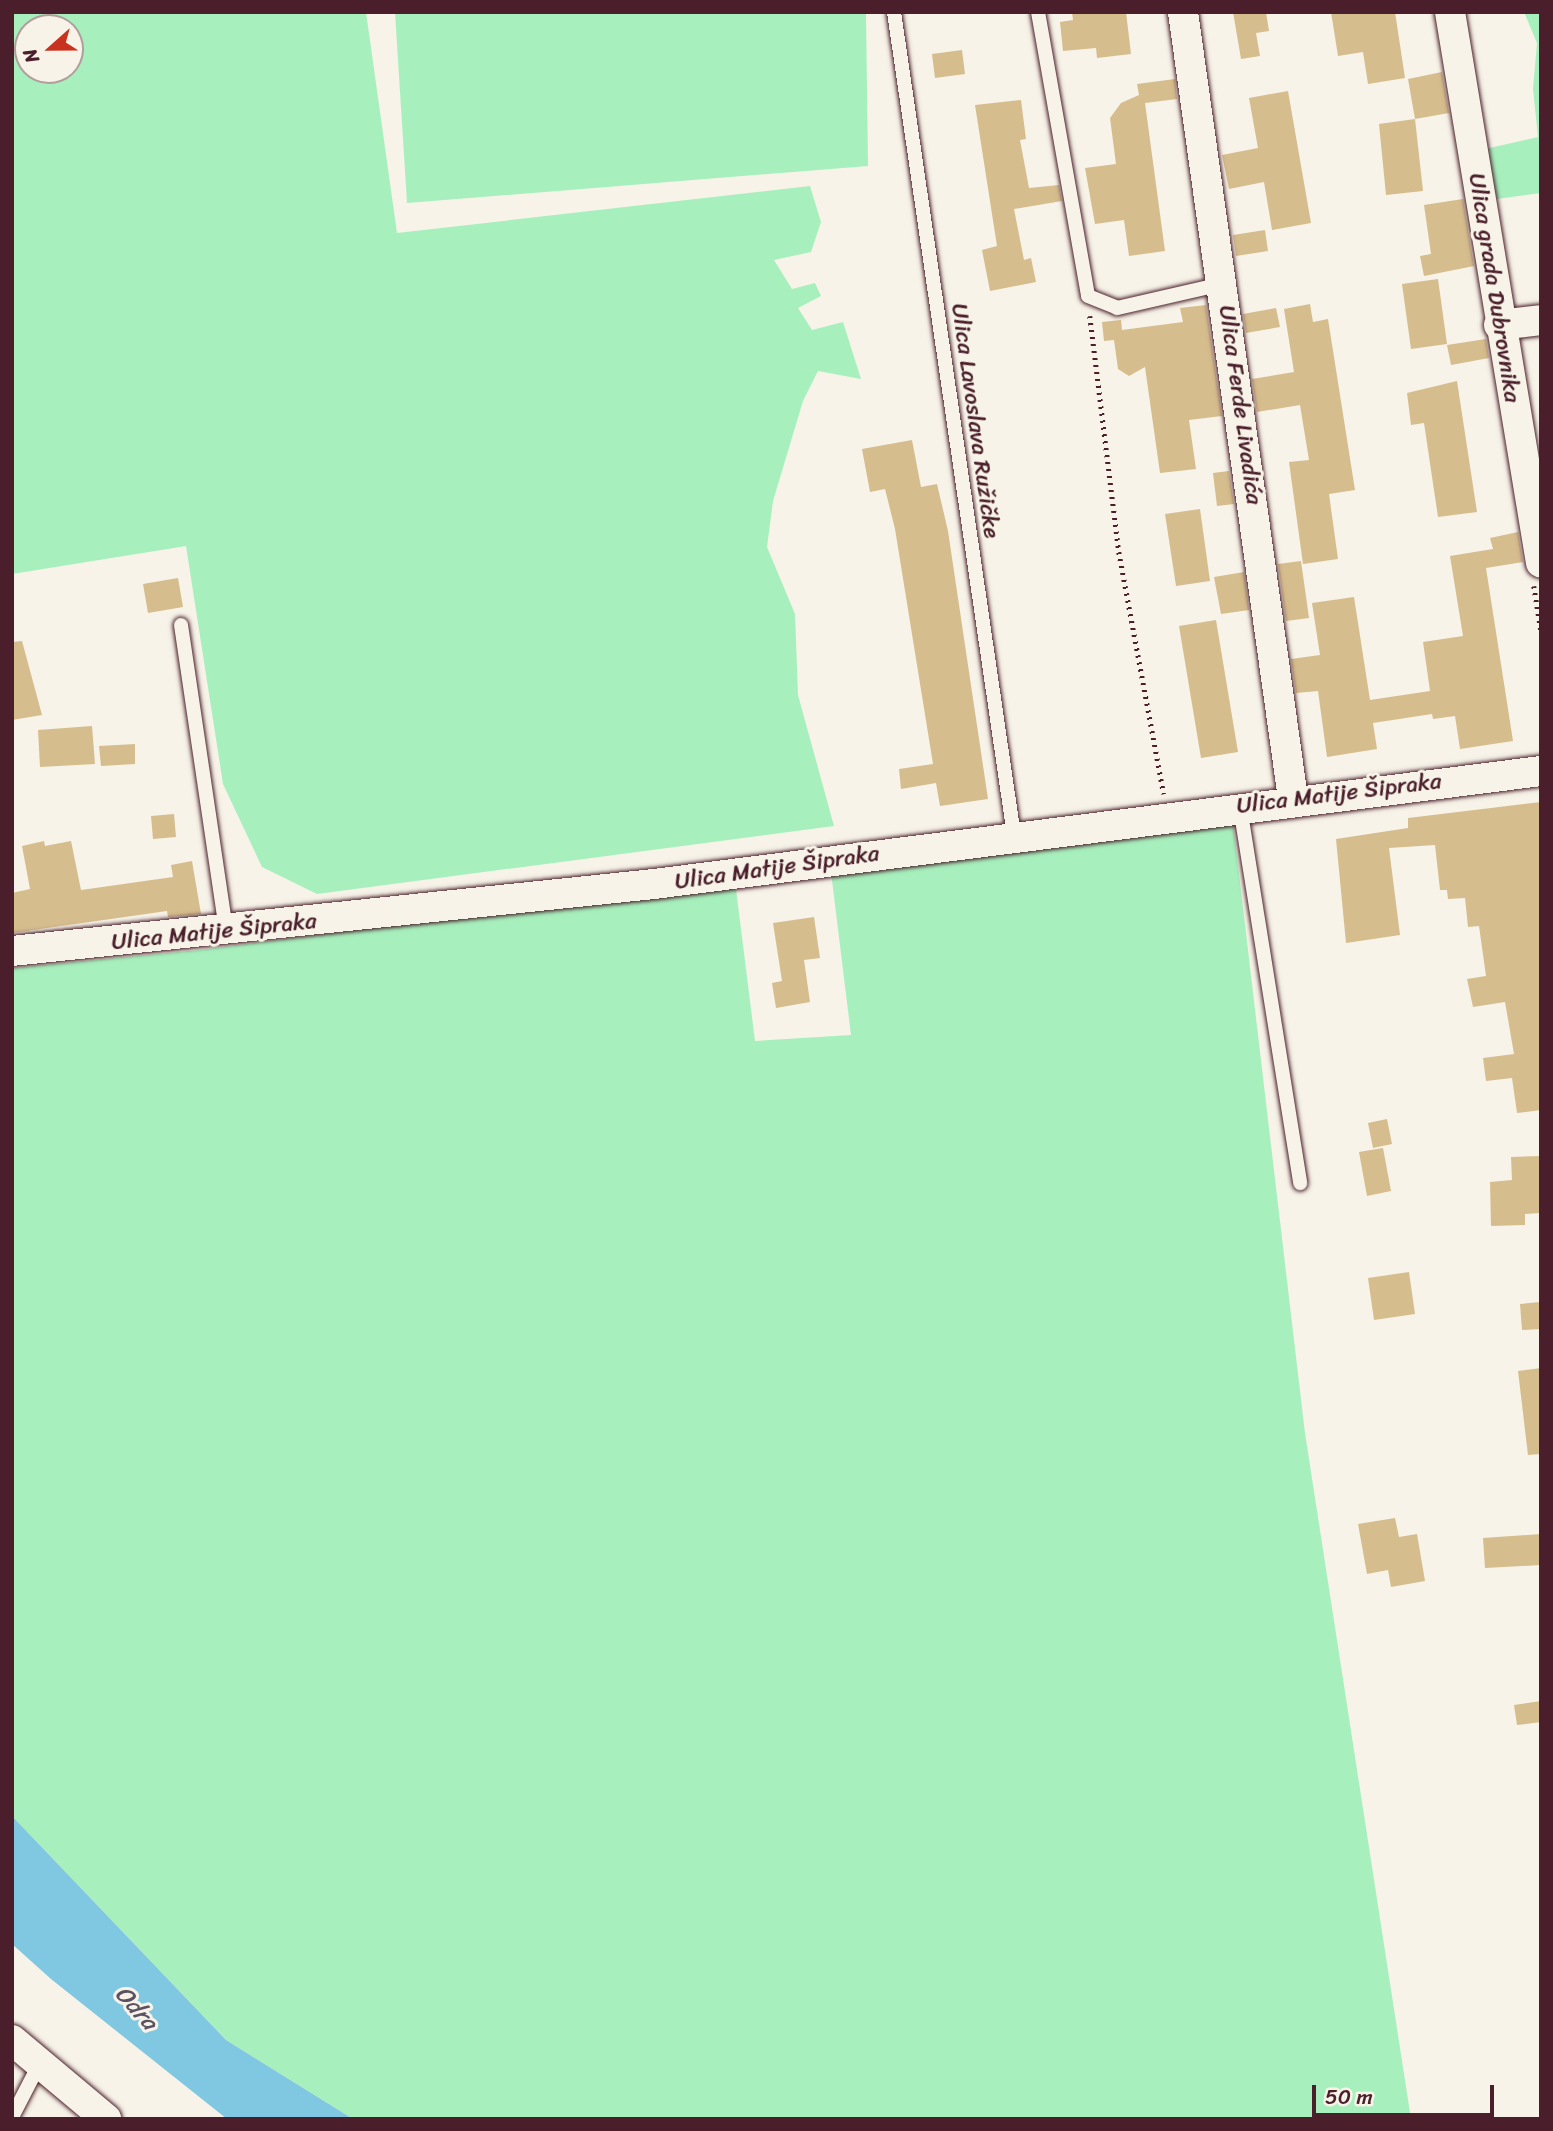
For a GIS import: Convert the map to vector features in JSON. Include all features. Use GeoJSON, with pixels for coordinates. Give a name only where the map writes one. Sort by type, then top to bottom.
{"type":"FeatureCollection","features":[{"type":"Feature","properties":{"kind":"street","name":"Ulica Ferde Livadića"},"geometry":{"type":"LineString","coordinates":[[1183,12],[1293,799]]}},
{"type":"Feature","properties":{"kind":"street","name":"Ulica grada Dubrovnika"},"geometry":{"type":"LineString","coordinates":[[1450,12],[1499,325],[1541,563]]}},
{"type":"Feature","properties":{"kind":"street"},"geometry":{"type":"LineString","coordinates":[[1499,325],[1541,320]]}},
{"type":"Feature","properties":{"kind":"street","name":"Ulica Matije Šipraka"},"geometry":{"type":"LineString","coordinates":[[12,951],[226,932],[1014,836],[1293,799],[1541,771]]}},
{"type":"Feature","properties":{"kind":"street"},"geometry":{"type":"LineString","coordinates":[[12,2040],[106,2119]]}},
{"type":"Feature","properties":{"kind":"lane","name":"Ulica Lavoslava Ružičke"},"geometry":{"type":"LineString","coordinates":[[894,12],[1014,836]]}},
{"type":"Feature","properties":{"kind":"lane"},"geometry":{"type":"LineString","coordinates":[[1038,12],[1081,282],[1093,301],[1117,308],[1222,284]]}},
{"type":"Feature","properties":{"kind":"lane"},"geometry":{"type":"LineString","coordinates":[[181,625],[226,932]]}},
{"type":"Feature","properties":{"kind":"lane"},"geometry":{"type":"LineString","coordinates":[[1240,806],[1300,1183]]}},
{"type":"Feature","properties":{"kind":"lane"},"geometry":{"type":"LineString","coordinates":[[12,2117],[40,2063]]}},
{"type":"Feature","properties":{"kind":"path"},"geometry":{"type":"LineString","coordinates":[[1093,301],[1089,335],[1119,552],[1167,815]]}},
{"type":"Feature","properties":{"kind":"green space"},"geometry":{"type":"Polygon","coordinates":[[[12,12],[366,12],[397,233],[810,186],[821,222],[811,252],[774,260],[792,289],[815,283],[821,296],[798,308],[812,330],[843,322],[861,379],[818,371],[803,401],[773,501],[767,547],[795,614],[798,695],[834,826],[317,894],[262,867],[223,784],[186,546],[12,574],[12,12]]]}},
{"type":"Feature","properties":{"kind":"green space"},"geometry":{"type":"Polygon","coordinates":[[[395,12],[866,12],[868,166],[407,203],[395,12]]]}},
{"type":"Feature","properties":{"kind":"green space"},"geometry":{"type":"Polygon","coordinates":[[[1524,12],[1541,12],[1541,193],[1497,199],[1485,149],[1538,137],[1533,89],[1537,43],[1524,12]]]}},
{"type":"Feature","properties":{"kind":"green space"},"geometry":{"type":"Polygon","coordinates":[[[1233,823],[1305,1433],[1411,2119],[353,2119],[226,2040],[12,1816],[12,968],[199,950],[735,881],[755,1041],[851,1035],[831,872],[1233,823]]]}},
{"type":"Feature","properties":{"kind":"water","name":"Odra"},"geometry":{"type":"Polygon","coordinates":[[[12,1816],[226,2040],[353,2119],[227,2119],[51,1979],[12,1944],[12,1816]]]}},
{"type":"Feature","properties":{"kind":"building"},"geometry":{"type":"Polygon","coordinates":[[[1072,12],[1126,12],[1131,54],[1097,58],[1096,48],[1063,51],[1060,22],[1073,20],[1072,12]]]}},
{"type":"Feature","properties":{"kind":"building"},"geometry":{"type":"Polygon","coordinates":[[[1233,12],[1266,12],[1269,31],[1256,33],[1260,56],[1241,59],[1233,12]]]}},
{"type":"Feature","properties":{"kind":"building"},"geometry":{"type":"Polygon","coordinates":[[[1331,12],[1395,12],[1405,78],[1368,84],[1363,52],[1338,56],[1331,12]]]}},
{"type":"Feature","properties":{"kind":"building"},"geometry":{"type":"Polygon","coordinates":[[[962,50],[965,74],[935,78],[932,54],[962,50]]]}},
{"type":"Feature","properties":{"kind":"building"},"geometry":{"type":"Polygon","coordinates":[[[1442,72],[1449,113],[1415,119],[1408,79],[1442,72]]]}},
{"type":"Feature","properties":{"kind":"building"},"geometry":{"type":"Polygon","coordinates":[[[1175,79],[1177,99],[1145,103],[1165,251],[1129,256],[1124,220],[1095,224],[1085,168],[1116,164],[1110,118],[1121,103],[1139,95],[1137,84],[1175,79]]]}},
{"type":"Feature","properties":{"kind":"building"},"geometry":{"type":"Polygon","coordinates":[[[1288,91],[1311,223],[1272,230],[1264,182],[1229,189],[1222,155],[1258,148],[1249,98],[1288,91]]]}},
{"type":"Feature","properties":{"kind":"building"},"geometry":{"type":"Polygon","coordinates":[[[1021,100],[1026,139],[1020,140],[1029,188],[1059,185],[1062,201],[1014,209],[1024,260],[1031,258],[1036,282],[990,291],[982,250],[997,246],[975,105],[1021,100]]]}},
{"type":"Feature","properties":{"kind":"building"},"geometry":{"type":"Polygon","coordinates":[[[1415,119],[1423,191],[1386,195],[1379,124],[1415,119]]]}},
{"type":"Feature","properties":{"kind":"building"},"geometry":{"type":"Polygon","coordinates":[[[1463,199],[1474,266],[1424,276],[1420,256],[1431,254],[1424,205],[1463,199]]]}},
{"type":"Feature","properties":{"kind":"building"},"geometry":{"type":"Polygon","coordinates":[[[1265,230],[1268,251],[1236,256],[1233,235],[1265,230]]]}},
{"type":"Feature","properties":{"kind":"building"},"geometry":{"type":"Polygon","coordinates":[[[1438,279],[1447,344],[1411,349],[1402,284],[1438,279]]]}},
{"type":"Feature","properties":{"kind":"building"},"geometry":{"type":"Polygon","coordinates":[[[1310,304],[1313,322],[1328,319],[1355,490],[1329,494],[1338,559],[1303,564],[1289,462],[1309,460],[1300,405],[1257,412],[1252,379],[1294,372],[1284,309],[1310,304]]]}},
{"type":"Feature","properties":{"kind":"building"},"geometry":{"type":"Polygon","coordinates":[[[1206,305],[1222,416],[1189,420],[1196,469],[1160,473],[1145,367],[1129,376],[1118,369],[1114,340],[1104,341],[1102,322],[1121,320],[1122,330],[1183,322],[1180,308],[1206,305]]]}},
{"type":"Feature","properties":{"kind":"building"},"geometry":{"type":"Polygon","coordinates":[[[1276,308],[1280,327],[1246,333],[1243,314],[1276,308]]]}},
{"type":"Feature","properties":{"kind":"building"},"geometry":{"type":"Polygon","coordinates":[[[1486,339],[1489,358],[1451,365],[1447,345],[1486,339]]]}},
{"type":"Feature","properties":{"kind":"building"},"geometry":{"type":"Polygon","coordinates":[[[1457,381],[1477,512],[1438,517],[1424,423],[1411,425],[1407,393],[1457,381]]]}},
{"type":"Feature","properties":{"kind":"building"},"geometry":{"type":"Polygon","coordinates":[[[912,440],[921,487],[937,484],[948,531],[988,799],[940,806],[936,783],[901,789],[899,769],[933,764],[895,529],[885,489],[870,492],[862,449],[912,440]]]}},
{"type":"Feature","properties":{"kind":"building"},"geometry":{"type":"Polygon","coordinates":[[[1229,471],[1234,504],[1217,506],[1213,473],[1229,471]]]}},
{"type":"Feature","properties":{"kind":"building"},"geometry":{"type":"Polygon","coordinates":[[[1200,509],[1210,581],[1176,586],[1165,514],[1200,509]]]}},
{"type":"Feature","properties":{"kind":"building"},"geometry":{"type":"Polygon","coordinates":[[[1518,532],[1523,562],[1486,568],[1513,741],[1460,749],[1455,716],[1433,719],[1432,714],[1373,723],[1377,749],[1327,757],[1318,691],[1296,693],[1291,659],[1320,655],[1312,603],[1354,597],[1370,700],[1430,691],[1423,642],[1463,636],[1450,556],[1493,549],[1490,538],[1518,532]]]}},
{"type":"Feature","properties":{"kind":"building"},"geometry":{"type":"Polygon","coordinates":[[[1301,561],[1309,618],[1286,621],[1278,564],[1301,561]]]}},
{"type":"Feature","properties":{"kind":"building"},"geometry":{"type":"Polygon","coordinates":[[[1244,572],[1249,610],[1221,614],[1214,577],[1244,572]]]}},
{"type":"Feature","properties":{"kind":"building"},"geometry":{"type":"Polygon","coordinates":[[[178,578],[183,607],[148,613],[143,584],[178,578]]]}},
{"type":"Feature","properties":{"kind":"building"},"geometry":{"type":"Polygon","coordinates":[[[1216,620],[1238,752],[1201,758],[1179,626],[1216,620]]]}},
{"type":"Feature","properties":{"kind":"building"},"geometry":{"type":"Polygon","coordinates":[[[22,641],[42,715],[12,720],[12,642],[22,641]]]}},
{"type":"Feature","properties":{"kind":"building"},"geometry":{"type":"Polygon","coordinates":[[[92,726],[95,764],[40,767],[38,730],[92,726]]]}},
{"type":"Feature","properties":{"kind":"building"},"geometry":{"type":"Polygon","coordinates":[[[135,744],[135,764],[101,766],[99,746],[135,744]]]}},
{"type":"Feature","properties":{"kind":"building"},"geometry":{"type":"Polygon","coordinates":[[[1541,802],[1541,1110],[1517,1113],[1512,1078],[1486,1081],[1483,1058],[1514,1054],[1505,1002],[1473,1007],[1467,979],[1486,976],[1479,926],[1468,927],[1465,898],[1448,899],[1447,890],[1440,890],[1435,845],[1389,848],[1400,935],[1346,943],[1336,839],[1408,828],[1408,818],[1541,802]]]}},
{"type":"Feature","properties":{"kind":"building"},"geometry":{"type":"Polygon","coordinates":[[[174,814],[176,837],[153,839],[151,816],[174,814]]]}},
{"type":"Feature","properties":{"kind":"building"},"geometry":{"type":"Polygon","coordinates":[[[44,841],[45,846],[71,841],[81,890],[173,877],[171,865],[192,861],[201,914],[168,917],[167,911],[12,933],[12,893],[30,889],[22,846],[44,841]]]}},
{"type":"Feature","properties":{"kind":"building"},"geometry":{"type":"Polygon","coordinates":[[[814,917],[820,958],[804,960],[810,1002],[776,1008],[772,983],[782,981],[773,923],[814,917]]]}},
{"type":"Feature","properties":{"kind":"building"},"geometry":{"type":"Polygon","coordinates":[[[1387,1119],[1392,1144],[1373,1148],[1368,1123],[1387,1119]]]}},
{"type":"Feature","properties":{"kind":"building"},"geometry":{"type":"Polygon","coordinates":[[[1383,1148],[1391,1191],[1367,1196],[1359,1152],[1383,1148]]]}},
{"type":"Feature","properties":{"kind":"building"},"geometry":{"type":"Polygon","coordinates":[[[1541,1156],[1541,1213],[1525,1214],[1525,1225],[1491,1226],[1490,1182],[1512,1180],[1511,1157],[1541,1156]]]}},
{"type":"Feature","properties":{"kind":"building"},"geometry":{"type":"Polygon","coordinates":[[[1409,1272],[1415,1314],[1374,1320],[1368,1278],[1409,1272]]]}},
{"type":"Feature","properties":{"kind":"building"},"geometry":{"type":"Polygon","coordinates":[[[1540,1302],[1541,1329],[1522,1330],[1520,1304],[1540,1302]]]}},
{"type":"Feature","properties":{"kind":"building"},"geometry":{"type":"Polygon","coordinates":[[[1541,1368],[1541,1454],[1528,1455],[1518,1371],[1541,1368]]]}},
{"type":"Feature","properties":{"kind":"building"},"geometry":{"type":"Polygon","coordinates":[[[1395,1518],[1399,1537],[1417,1534],[1425,1581],[1391,1587],[1388,1570],[1367,1574],[1358,1524],[1395,1518]]]}},
{"type":"Feature","properties":{"kind":"building"},"geometry":{"type":"Polygon","coordinates":[[[1541,1534],[1541,1565],[1485,1568],[1483,1538],[1541,1534]]]}},
{"type":"Feature","properties":{"kind":"building"},"geometry":{"type":"Polygon","coordinates":[[[1541,1701],[1541,1722],[1517,1725],[1514,1705],[1541,1701]]]}}]}
